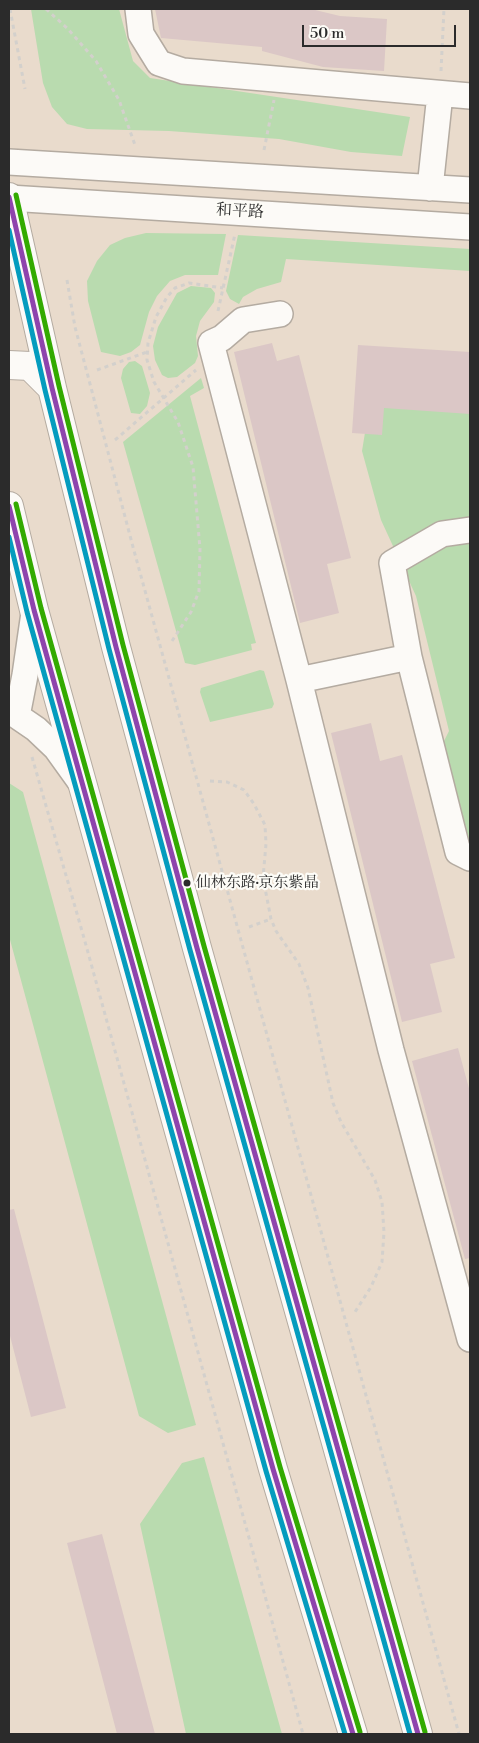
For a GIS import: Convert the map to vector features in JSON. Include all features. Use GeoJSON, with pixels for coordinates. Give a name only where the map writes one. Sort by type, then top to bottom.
{"type":"FeatureCollection","features":[{"type":"Feature","properties":{"kind":"main road"},"geometry":{"type":"LineString","coordinates":[[9,198],[52,388],[116,647],[197,948],[418,1734]]}},
{"type":"Feature","properties":{"kind":"main road"},"geometry":{"type":"LineString","coordinates":[[9,365],[30,366],[52,388]]}},
{"type":"Feature","properties":{"kind":"main road"},"geometry":{"type":"LineString","coordinates":[[9,506],[34,610],[271,1459],[348,1726]]}},
{"type":"Feature","properties":{"kind":"street"},"geometry":{"type":"LineString","coordinates":[[138,9],[141,34],[159,63],[183,71],[470,96]]}},
{"type":"Feature","properties":{"kind":"street"},"geometry":{"type":"LineString","coordinates":[[430,188],[440,94]]}},
{"type":"Feature","properties":{"kind":"street"},"geometry":{"type":"LineString","coordinates":[[9,162],[470,190]]}},
{"type":"Feature","properties":{"kind":"street","name":"和平路"},"geometry":{"type":"LineString","coordinates":[[9,198],[470,228]]}},
{"type":"Feature","properties":{"kind":"street"},"geometry":{"type":"LineString","coordinates":[[280,314],[242,320],[222,338],[211,343],[299,680],[391,1050],[470,1339]]}},
{"type":"Feature","properties":{"kind":"street"},"geometry":{"type":"LineString","coordinates":[[470,530],[442,534],[392,563],[409,657],[458,852],[470,858]]}},
{"type":"Feature","properties":{"kind":"street"},"geometry":{"type":"LineString","coordinates":[[34,610],[25,675],[13,717],[36,729],[56,748],[83,784]]}},
{"type":"Feature","properties":{"kind":"street"},"geometry":{"type":"LineString","coordinates":[[299,680],[409,657]]}},
{"type":"Feature","properties":{"kind":"path"},"geometry":{"type":"LineString","coordinates":[[10,9],[24,88]]}},
{"type":"Feature","properties":{"kind":"path"},"geometry":{"type":"LineString","coordinates":[[46,9],[67,28],[96,61],[119,100],[135,145]]}},
{"type":"Feature","properties":{"kind":"path"},"geometry":{"type":"LineString","coordinates":[[440,94],[444,9]]}},
{"type":"Feature","properties":{"kind":"path"},"geometry":{"type":"LineString","coordinates":[[264,150],[278,80]]}},
{"type":"Feature","properties":{"kind":"path"},"geometry":{"type":"LineString","coordinates":[[67,280],[75,327],[133,547],[459,1734]]}},
{"type":"Feature","properties":{"kind":"path"},"geometry":{"type":"LineString","coordinates":[[172,641],[191,612],[199,591],[199,540],[193,466],[178,422],[154,382],[147,360],[148,343],[156,317],[167,297],[176,288],[189,283],[223,288]]}},
{"type":"Feature","properties":{"kind":"path"},"geometry":{"type":"LineString","coordinates":[[97,370],[147,352]]}},
{"type":"Feature","properties":{"kind":"path"},"geometry":{"type":"LineString","coordinates":[[30,751],[84,938],[302,1734]]}},
{"type":"Feature","properties":{"kind":"path"},"geometry":{"type":"LineString","coordinates":[[210,781],[227,782],[244,790],[265,825],[266,844],[263,878],[271,919],[276,931],[299,964],[308,988],[333,1103],[341,1122],[375,1180],[382,1202],[384,1232],[382,1262],[371,1287],[355,1312]]}},
{"type":"Feature","properties":{"kind":"path"},"geometry":{"type":"LineString","coordinates":[[249,927],[271,919]]}},
{"type":"Feature","properties":{"kind":"green space"},"geometry":{"type":"Polygon","coordinates":[[[31,9],[119,9],[133,61],[150,78],[410,117],[402,156],[351,152],[279,139],[169,131],[87,129],[67,124],[52,107],[43,83],[31,9]]]}},
{"type":"Feature","properties":{"kind":"green space"},"geometry":{"type":"Polygon","coordinates":[[[146,233],[226,234],[218,275],[185,275],[170,281],[157,296],[149,312],[140,345],[131,352],[120,356],[101,352],[88,301],[87,281],[97,261],[110,245],[125,238],[146,233]]]}},
{"type":"Feature","properties":{"kind":"green space"},"geometry":{"type":"Polygon","coordinates":[[[238,235],[470,249],[470,271],[286,259],[281,282],[257,289],[243,297],[239,304],[230,299],[226,291],[238,235]]]}},
{"type":"Feature","properties":{"kind":"green space"},"geometry":{"type":"Polygon","coordinates":[[[191,286],[211,288],[215,293],[214,302],[200,321],[196,336],[198,356],[195,363],[177,377],[168,378],[162,375],[155,360],[153,346],[158,327],[177,293],[191,286]]]}},
{"type":"Feature","properties":{"kind":"green space"},"geometry":{"type":"Polygon","coordinates":[[[135,361],[142,366],[150,393],[147,406],[140,414],[131,413],[121,378],[123,369],[129,362],[135,361]]]}},
{"type":"Feature","properties":{"kind":"green space"},"geometry":{"type":"Polygon","coordinates":[[[201,378],[204,388],[190,396],[256,643],[251,644],[252,650],[195,665],[185,663],[123,442],[201,378]]]}},
{"type":"Feature","properties":{"kind":"green space"},"geometry":{"type":"Polygon","coordinates":[[[470,395],[470,846],[465,843],[442,745],[449,731],[416,596],[381,520],[362,451],[371,396],[470,395]]]}},
{"type":"Feature","properties":{"kind":"green space"},"geometry":{"type":"Polygon","coordinates":[[[260,670],[264,671],[274,704],[272,708],[210,722],[200,692],[201,688],[260,670]]]}},
{"type":"Feature","properties":{"kind":"green space"},"geometry":{"type":"Polygon","coordinates":[[[9,783],[23,792],[196,1425],[168,1433],[139,1416],[9,936],[9,783]]]}},
{"type":"Feature","properties":{"kind":"green space"},"geometry":{"type":"Polygon","coordinates":[[[204,1457],[282,1734],[186,1734],[140,1524],[182,1463],[204,1457]]]}},
{"type":"Feature","properties":{"kind":"building"},"geometry":{"type":"Polygon","coordinates":[[[155,9],[311,9],[340,16],[387,19],[384,71],[323,67],[262,51],[262,47],[161,38],[155,9]]]}},
{"type":"Feature","properties":{"kind":"building"},"geometry":{"type":"Polygon","coordinates":[[[272,343],[277,361],[299,355],[351,558],[327,564],[339,613],[300,623],[234,352],[272,343]]]}},
{"type":"Feature","properties":{"kind":"building"},"geometry":{"type":"Polygon","coordinates":[[[358,345],[470,352],[470,414],[384,408],[382,435],[352,433],[358,345]]]}},
{"type":"Feature","properties":{"kind":"building"},"geometry":{"type":"Polygon","coordinates":[[[371,723],[380,761],[402,755],[455,958],[430,964],[442,1012],[402,1022],[331,733],[371,723]]]}},
{"type":"Feature","properties":{"kind":"building"},"geometry":{"type":"Polygon","coordinates":[[[458,1048],[470,1092],[470,1258],[465,1259],[412,1061],[458,1048]]]}},
{"type":"Feature","properties":{"kind":"building"},"geometry":{"type":"Polygon","coordinates":[[[14,1209],[66,1408],[31,1417],[9,1332],[9,1210],[14,1209]]]}},
{"type":"Feature","properties":{"kind":"building"},"geometry":{"type":"Polygon","coordinates":[[[102,1534],[155,1734],[117,1734],[67,1543],[102,1534]]]}},
{"type":"Feature","properties":{"kind":"transit line"},"geometry":{"type":"LineString","coordinates":[[16,195],[59,386],[123,645],[204,946],[425,1732]]}},
{"type":"Feature","properties":{"kind":"transit line"},"geometry":{"type":"LineString","coordinates":[[9,197],[52,388],[116,647],[197,948],[418,1734]]}},
{"type":"Feature","properties":{"kind":"transit line"},"geometry":{"type":"LineString","coordinates":[[9,230],[45,390],[109,649],[190,950],[410,1734]]}},
{"type":"Feature","properties":{"kind":"transit line"},"geometry":{"type":"LineString","coordinates":[[16,504],[41,608],[280,1467],[360,1732]]}},
{"type":"Feature","properties":{"kind":"transit line"},"geometry":{"type":"LineString","coordinates":[[9,506],[34,610],[273,1469],[353,1734]]}},
{"type":"Feature","properties":{"kind":"transit line"},"geometry":{"type":"LineString","coordinates":[[9,537],[27,612],[266,1471],[345,1734]]}},
{"type":"Feature","properties":{"kind":"place","name":"仙林东路·京东紫晶"},"geometry":{"type":"Point","coordinates":[187,883]}}]}
